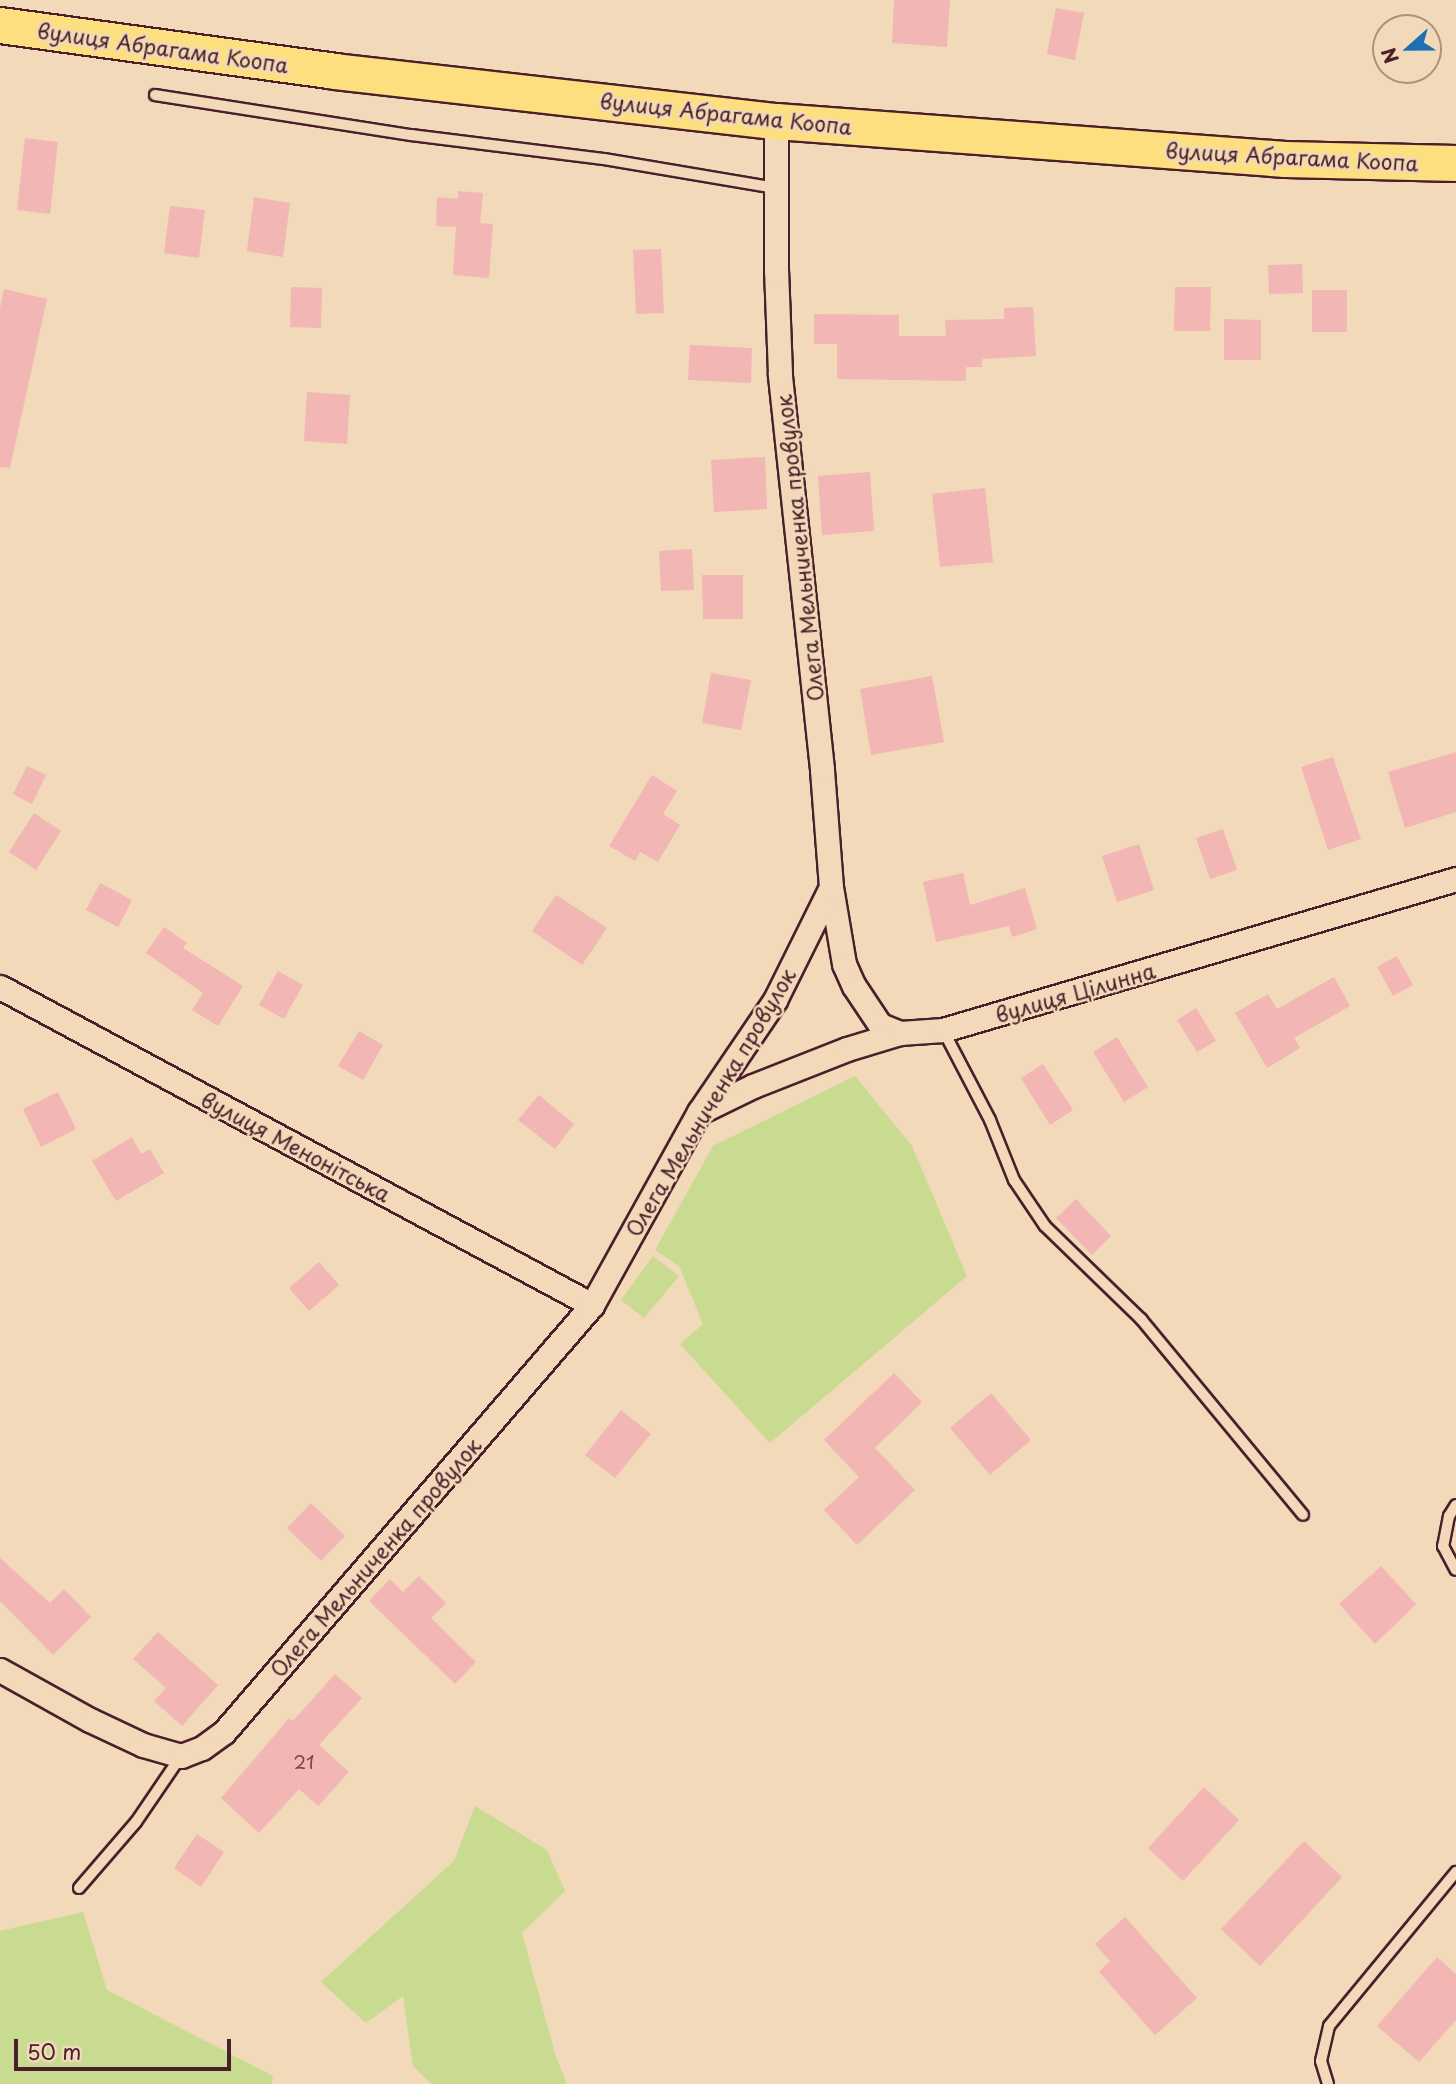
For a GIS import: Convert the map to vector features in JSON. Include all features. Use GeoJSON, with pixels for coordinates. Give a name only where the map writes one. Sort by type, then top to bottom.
{"type":"FeatureCollection","features":[{"type":"Feature","properties":{"kind":"main road","name":"вулиця Абрагама Коопа"},"geometry":{"type":"LineString","coordinates":[[0,25],[335,71],[776,121],[1285,159],[1456,163]]}},
{"type":"Feature","properties":{"kind":"street","name":"Олега Мельниченка провулок"},"geometry":{"type":"LineString","coordinates":[[181,1756],[202,1748],[224,1732],[592,1305],[699,1112],[775,1000],[831,887],[822,769],[780,373],[776,121]]}},
{"type":"Feature","properties":{"kind":"street","name":"вулиця Цілинна"},"geometry":{"type":"LineString","coordinates":[[699,1112],[753,1086],[847,1049],[900,1033],[943,1030],[1456,879]]}},
{"type":"Feature","properties":{"kind":"street"},"geometry":{"type":"LineString","coordinates":[[831,887],[844,964],[854,986],[880,1025],[900,1033]]}},
{"type":"Feature","properties":{"kind":"street","name":"вулиця Менонітська"},"geometry":{"type":"LineString","coordinates":[[0,987],[592,1305]]}},
{"type":"Feature","properties":{"kind":"street"},"geometry":{"type":"LineString","coordinates":[[0,1670],[143,1745],[181,1756]]}},
{"type":"Feature","properties":{"kind":"lane"},"geometry":{"type":"LineString","coordinates":[[155,95],[411,135],[604,159],[776,188]]}},
{"type":"Feature","properties":{"kind":"lane"},"geometry":{"type":"LineString","coordinates":[[943,1030],[990,1120],[1014,1180],[1045,1226],[1141,1319],[1303,1515]]}},
{"type":"Feature","properties":{"kind":"lane"},"geometry":{"type":"LineString","coordinates":[[1456,1505],[1446,1523],[1443,1546],[1456,1570]]}},
{"type":"Feature","properties":{"kind":"lane"},"geometry":{"type":"LineString","coordinates":[[79,1888],[136,1822],[181,1756]]}},
{"type":"Feature","properties":{"kind":"lane"},"geometry":{"type":"LineString","coordinates":[[1328,2084],[1321,2061],[1329,2026],[1456,1872]]}},
{"type":"Feature","properties":{"kind":"green space"},"geometry":{"type":"Polygon","coordinates":[[[855,1076],[912,1146],[967,1276],[770,1443],[680,1344],[703,1324],[679,1266],[655,1250],[713,1146],[855,1076]]]}},
{"type":"Feature","properties":{"kind":"green space"},"geometry":{"type":"Polygon","coordinates":[[[653,1256],[679,1276],[644,1318],[621,1300],[653,1256]]]}},
{"type":"Feature","properties":{"kind":"green space"},"geometry":{"type":"Polygon","coordinates":[[[475,1806],[547,1850],[565,1891],[522,1933],[556,2057],[567,2084],[431,2084],[413,2066],[403,1996],[366,2023],[321,1982],[454,1861],[475,1806]]]}},
{"type":"Feature","properties":{"kind":"green space"},"geometry":{"type":"Polygon","coordinates":[[[83,1912],[107,1990],[273,2076],[272,2084],[0,2084],[0,1931],[83,1912]]]}},
{"type":"Feature","properties":{"kind":"building"},"geometry":{"type":"Polygon","coordinates":[[[894,0],[950,0],[947,47],[892,43],[894,0]]]}},
{"type":"Feature","properties":{"kind":"building"},"geometry":{"type":"Polygon","coordinates":[[[1056,8],[1084,13],[1075,60],[1047,54],[1056,8]]]}},
{"type":"Feature","properties":{"kind":"building"},"geometry":{"type":"Polygon","coordinates":[[[25,138],[58,142],[50,214],[17,210],[25,138]]]}},
{"type":"Feature","properties":{"kind":"building"},"geometry":{"type":"Polygon","coordinates":[[[458,191],[483,193],[480,223],[493,224],[489,278],[453,275],[456,227],[436,226],[437,197],[458,199],[458,191]]]}},
{"type":"Feature","properties":{"kind":"building"},"geometry":{"type":"Polygon","coordinates":[[[254,197],[290,203],[283,257],[247,251],[254,197]]]}},
{"type":"Feature","properties":{"kind":"building"},"geometry":{"type":"Polygon","coordinates":[[[170,206],[205,210],[199,258],[164,253],[170,206]]]}},
{"type":"Feature","properties":{"kind":"building"},"geometry":{"type":"Polygon","coordinates":[[[661,249],[664,313],[636,314],[633,250],[661,249]]]}},
{"type":"Feature","properties":{"kind":"building"},"geometry":{"type":"Polygon","coordinates":[[[1302,264],[1303,293],[1269,294],[1268,265],[1302,264]]]}},
{"type":"Feature","properties":{"kind":"building"},"geometry":{"type":"Polygon","coordinates":[[[291,287],[322,288],[321,328],[290,327],[291,287]]]}},
{"type":"Feature","properties":{"kind":"building"},"geometry":{"type":"Polygon","coordinates":[[[1175,287],[1211,287],[1210,331],[1174,331],[1175,287]]]}},
{"type":"Feature","properties":{"kind":"building"},"geometry":{"type":"Polygon","coordinates":[[[4,289],[47,299],[10,468],[0,467],[0,308],[4,289]]]}},
{"type":"Feature","properties":{"kind":"building"},"geometry":{"type":"Polygon","coordinates":[[[1312,290],[1347,290],[1347,332],[1312,332],[1312,290]]]}},
{"type":"Feature","properties":{"kind":"building"},"geometry":{"type":"Polygon","coordinates":[[[1033,307],[1036,356],[982,359],[982,367],[966,367],[966,381],[837,379],[837,344],[814,344],[814,314],[899,315],[899,336],[946,336],[945,320],[1004,319],[1004,308],[1033,307]]]}},
{"type":"Feature","properties":{"kind":"building"},"geometry":{"type":"Polygon","coordinates":[[[1224,319],[1261,320],[1261,360],[1224,360],[1224,319]]]}},
{"type":"Feature","properties":{"kind":"building"},"geometry":{"type":"Polygon","coordinates":[[[690,345],[752,348],[751,383],[688,380],[690,345]]]}},
{"type":"Feature","properties":{"kind":"building"},"geometry":{"type":"Polygon","coordinates":[[[307,392],[350,395],[347,444],[304,441],[307,392]]]}},
{"type":"Feature","properties":{"kind":"building"},"geometry":{"type":"Polygon","coordinates":[[[765,457],[767,509],[714,512],[711,460],[765,457]]]}},
{"type":"Feature","properties":{"kind":"building"},"geometry":{"type":"Polygon","coordinates":[[[870,472],[874,531],[822,535],[818,476],[870,472]]]}},
{"type":"Feature","properties":{"kind":"building"},"geometry":{"type":"Polygon","coordinates":[[[985,488],[993,562],[940,567],[932,494],[985,488]]]}},
{"type":"Feature","properties":{"kind":"building"},"geometry":{"type":"Polygon","coordinates":[[[692,549],[694,590],[661,591],[659,551],[692,549]]]}},
{"type":"Feature","properties":{"kind":"building"},"geometry":{"type":"Polygon","coordinates":[[[702,575],[743,575],[743,619],[703,619],[702,575]]]}},
{"type":"Feature","properties":{"kind":"building"},"geometry":{"type":"Polygon","coordinates":[[[711,673],[751,680],[741,730],[702,723],[711,673]]]}},
{"type":"Feature","properties":{"kind":"building"},"geometry":{"type":"Polygon","coordinates":[[[932,676],[944,742],[871,755],[860,689],[932,676]]]}},
{"type":"Feature","properties":{"kind":"building"},"geometry":{"type":"Polygon","coordinates":[[[1456,752],[1456,812],[1405,828],[1388,772],[1456,752]]]}},
{"type":"Feature","properties":{"kind":"building"},"geometry":{"type":"Polygon","coordinates":[[[1333,757],[1361,839],[1328,850],[1301,767],[1333,757]]]}},
{"type":"Feature","properties":{"kind":"building"},"geometry":{"type":"Polygon","coordinates":[[[27,766],[46,775],[32,804],[13,794],[27,766]]]}},
{"type":"Feature","properties":{"kind":"building"},"geometry":{"type":"Polygon","coordinates":[[[652,775],[677,791],[663,814],[680,825],[658,862],[640,852],[635,861],[609,846],[652,775]]]}},
{"type":"Feature","properties":{"kind":"building"},"geometry":{"type":"Polygon","coordinates":[[[34,813],[61,831],[36,870],[9,852],[34,813]]]}},
{"type":"Feature","properties":{"kind":"building"},"geometry":{"type":"Polygon","coordinates":[[[1223,829],[1237,870],[1210,879],[1196,838],[1223,829]]]}},
{"type":"Feature","properties":{"kind":"building"},"geometry":{"type":"Polygon","coordinates":[[[1139,844],[1154,890],[1117,902],[1102,856],[1139,844]]]}},
{"type":"Feature","properties":{"kind":"building"},"geometry":{"type":"Polygon","coordinates":[[[963,873],[970,905],[1025,888],[1037,929],[1012,937],[1009,926],[936,942],[923,882],[963,873]]]}},
{"type":"Feature","properties":{"kind":"building"},"geometry":{"type":"Polygon","coordinates":[[[100,883],[132,900],[118,927],[86,910],[100,883]]]}},
{"type":"Feature","properties":{"kind":"building"},"geometry":{"type":"Polygon","coordinates":[[[556,895],[607,928],[582,965],[532,931],[556,895]]]}},
{"type":"Feature","properties":{"kind":"building"},"geometry":{"type":"Polygon","coordinates":[[[164,927],[187,943],[183,948],[243,986],[218,1026],[192,1010],[203,993],[146,953],[164,927]]]}},
{"type":"Feature","properties":{"kind":"building"},"geometry":{"type":"Polygon","coordinates":[[[1397,956],[1413,985],[1393,996],[1377,967],[1397,956]]]}},
{"type":"Feature","properties":{"kind":"building"},"geometry":{"type":"Polygon","coordinates":[[[278,971],[303,985],[284,1019],[259,1005],[278,971]]]}},
{"type":"Feature","properties":{"kind":"building"},"geometry":{"type":"Polygon","coordinates":[[[1334,977],[1350,1006],[1294,1038],[1300,1048],[1267,1068],[1235,1013],[1268,994],[1277,1009],[1334,977]]]}},
{"type":"Feature","properties":{"kind":"building"},"geometry":{"type":"Polygon","coordinates":[[[1196,1008],[1216,1041],[1197,1052],[1177,1020],[1196,1008]]]}},
{"type":"Feature","properties":{"kind":"building"},"geometry":{"type":"Polygon","coordinates":[[[359,1031],[383,1045],[363,1080],[338,1066],[359,1031]]]}},
{"type":"Feature","properties":{"kind":"building"},"geometry":{"type":"Polygon","coordinates":[[[1117,1037],[1148,1087],[1124,1102],[1093,1052],[1117,1037]]]}},
{"type":"Feature","properties":{"kind":"building"},"geometry":{"type":"Polygon","coordinates":[[[1043,1064],[1073,1110],[1050,1125],[1021,1078],[1043,1064]]]}},
{"type":"Feature","properties":{"kind":"building"},"geometry":{"type":"Polygon","coordinates":[[[58,1092],[76,1129],[41,1147],[23,1109],[58,1092]]]}},
{"type":"Feature","properties":{"kind":"building"},"geometry":{"type":"Polygon","coordinates":[[[539,1095],[574,1124],[555,1149],[518,1120],[539,1095]]]}},
{"type":"Feature","properties":{"kind":"building"},"geometry":{"type":"Polygon","coordinates":[[[132,1137],[141,1154],[150,1149],[164,1173],[116,1201],[92,1161],[132,1137]]]}},
{"type":"Feature","properties":{"kind":"building"},"geometry":{"type":"Polygon","coordinates":[[[1076,1199],[1111,1236],[1092,1255],[1056,1218],[1076,1199]]]}},
{"type":"Feature","properties":{"kind":"building"},"geometry":{"type":"Polygon","coordinates":[[[319,1262],[339,1285],[309,1311],[289,1288],[319,1262]]]}},
{"type":"Feature","properties":{"kind":"building"},"geometry":{"type":"Polygon","coordinates":[[[894,1373],[922,1402],[875,1448],[915,1490],[857,1545],[824,1510],[859,1477],[824,1440],[894,1373]]]}},
{"type":"Feature","properties":{"kind":"building"},"geometry":{"type":"Polygon","coordinates":[[[991,1393],[1031,1440],[990,1475],[950,1428],[991,1393]]]}},
{"type":"Feature","properties":{"kind":"building"},"geometry":{"type":"Polygon","coordinates":[[[621,1410],[651,1434],[615,1478],[585,1455],[621,1410]]]}},
{"type":"Feature","properties":{"kind":"building"},"geometry":{"type":"Polygon","coordinates":[[[311,1503],[345,1536],[321,1561],[287,1528],[311,1503]]]}},
{"type":"Feature","properties":{"kind":"building"},"geometry":{"type":"Polygon","coordinates":[[[0,1558],[50,1603],[64,1589],[91,1617],[53,1655],[0,1601],[0,1558]]]}},
{"type":"Feature","properties":{"kind":"building"},"geometry":{"type":"Polygon","coordinates":[[[1381,1566],[1416,1604],[1375,1644],[1339,1604],[1381,1566]]]}},
{"type":"Feature","properties":{"kind":"building"},"geometry":{"type":"Polygon","coordinates":[[[419,1576],[446,1603],[431,1618],[476,1662],[455,1684],[369,1601],[390,1579],[403,1592],[419,1576]]]}},
{"type":"Feature","properties":{"kind":"building"},"geometry":{"type":"Polygon","coordinates":[[[158,1632],[218,1685],[182,1726],[154,1701],[166,1688],[133,1659],[158,1632]]]}},
{"type":"Feature","properties":{"kind":"building"},"geometry":{"type":"Polygon","coordinates":[[[335,1674],[362,1698],[319,1745],[349,1772],[318,1806],[299,1789],[259,1833],[221,1798],[289,1718],[293,1721],[335,1674]]]}},
{"type":"Feature","properties":{"kind":"building"},"geometry":{"type":"Polygon","coordinates":[[[1204,1787],[1239,1820],[1183,1881],[1148,1848],[1204,1787]]]}},
{"type":"Feature","properties":{"kind":"building"},"geometry":{"type":"Polygon","coordinates":[[[197,1834],[224,1852],[201,1887],[174,1868],[197,1834]]]}},
{"type":"Feature","properties":{"kind":"building"},"geometry":{"type":"Polygon","coordinates":[[[1304,1841],[1342,1877],[1260,1966],[1221,1929],[1304,1841]]]}},
{"type":"Feature","properties":{"kind":"building"},"geometry":{"type":"Polygon","coordinates":[[[1125,1917],[1197,1998],[1155,2035],[1099,1972],[1110,1961],[1095,1944],[1125,1917]]]}},
{"type":"Feature","properties":{"kind":"building"},"geometry":{"type":"Polygon","coordinates":[[[1437,1957],[1456,1974],[1456,2020],[1419,2062],[1377,2026],[1437,1957]]]}}]}
